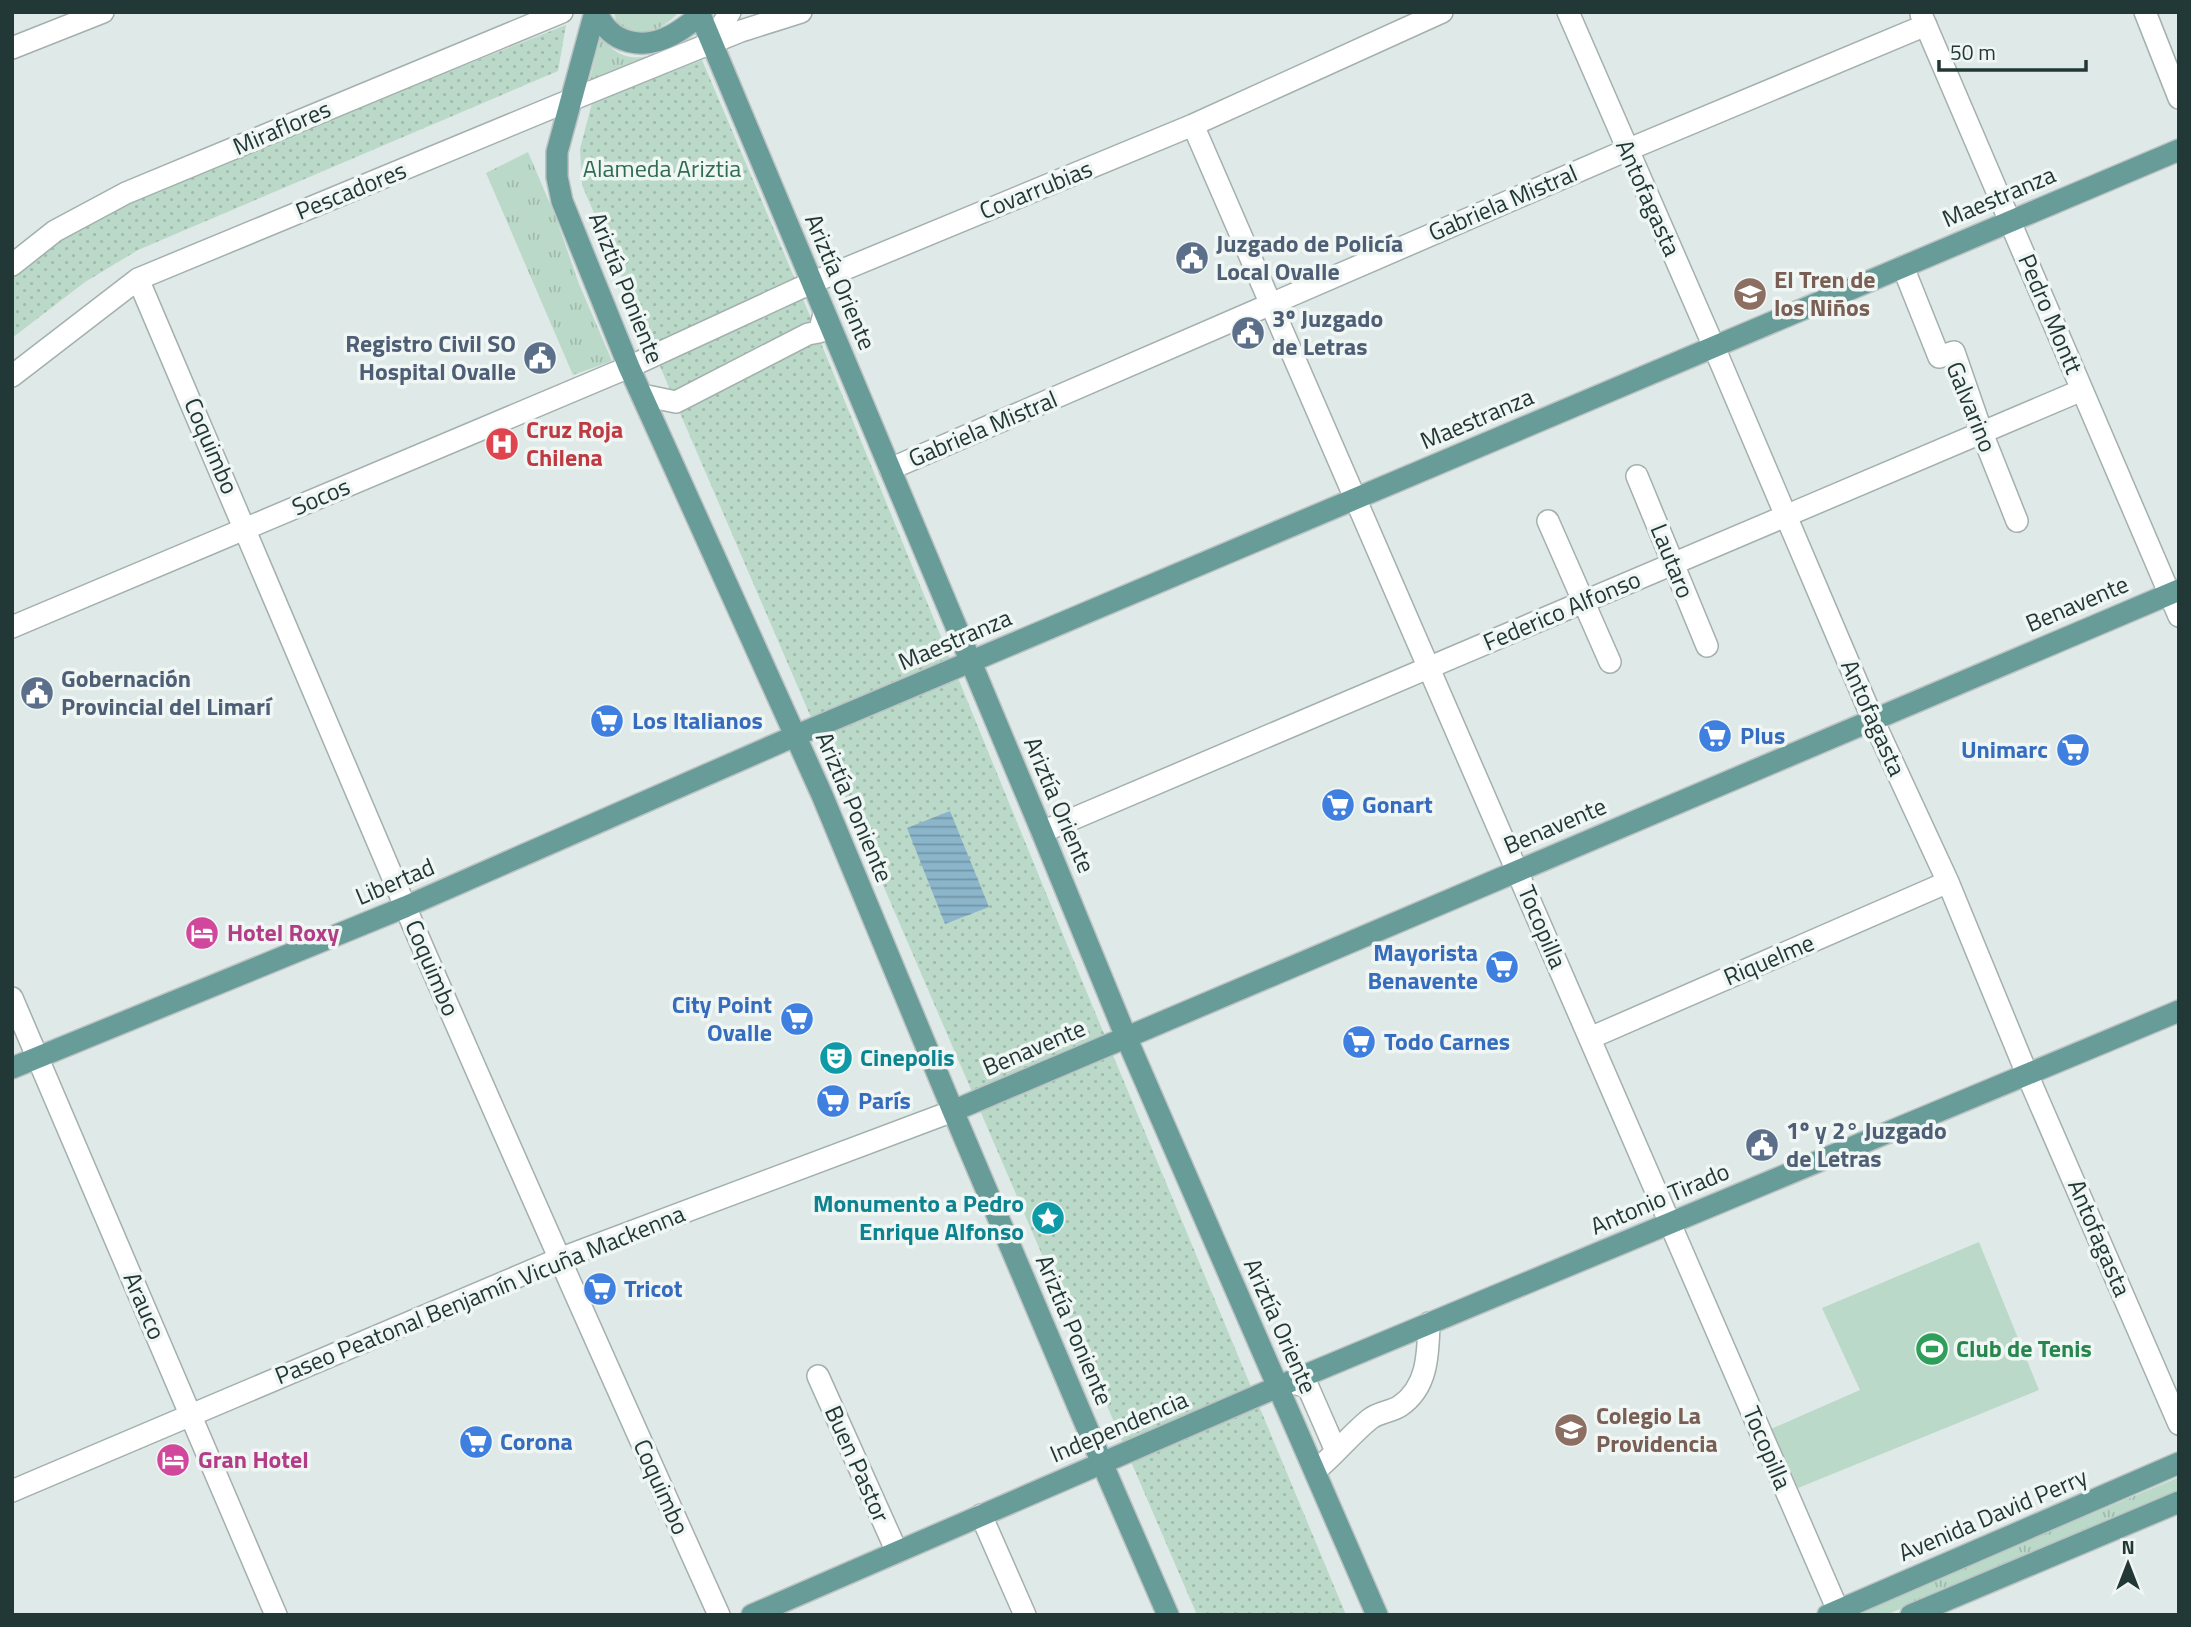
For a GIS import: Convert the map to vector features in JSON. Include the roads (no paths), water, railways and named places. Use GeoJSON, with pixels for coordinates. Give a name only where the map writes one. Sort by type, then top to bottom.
{"type":"FeatureCollection","features":[{"type":"Feature","properties":{"kind":"main road"},"geometry":{"type":"LineString","coordinates":[[596,12],[614,35],[635,44],[647,44],[674,35],[700,14]]}},
{"type":"Feature","properties":{"kind":"main road","name":"Ariztía Poniente"},"geometry":{"type":"LineString","coordinates":[[596,12],[557,152],[558,190],[629,367],[822,795],[953,1111],[1168,1615]]}},
{"type":"Feature","properties":{"kind":"main road","name":"Ariztía Oriente"},"geometry":{"type":"LineString","coordinates":[[700,14],[1126,1037],[1284,1384],[1315,1471],[1377,1615]]}},
{"type":"Feature","properties":{"kind":"main road","name":"Maestranza"},"geometry":{"type":"LineString","coordinates":[[795,736],[2179,150]]}},
{"type":"Feature","properties":{"kind":"main road","name":"Benavente"},"geometry":{"type":"LineString","coordinates":[[953,1111],[2174,592]]}},
{"type":"Feature","properties":{"kind":"main road","name":"Libertad"},"geometry":{"type":"LineString","coordinates":[[12,1068],[405,907],[795,736]]}},
{"type":"Feature","properties":{"kind":"main road","name":"Antonio Tirado"},"geometry":{"type":"LineString","coordinates":[[1284,1384],[2179,1010]]}},
{"type":"Feature","properties":{"kind":"main road","name":"Independencia"},"geometry":{"type":"LineString","coordinates":[[752,1615],[1284,1384]]}},
{"type":"Feature","properties":{"kind":"main road","name":"Avenida David Perry"},"geometry":{"type":"LineString","coordinates":[[1835,1613],[2179,1463]]}},
{"type":"Feature","properties":{"kind":"main road"},"geometry":{"type":"LineString","coordinates":[[1911,1615],[2179,1502]]}},
{"type":"Feature","properties":{"kind":"street"},"geometry":{"type":"LineString","coordinates":[[12,48],[103,12]]}},
{"type":"Feature","properties":{"kind":"street","name":"Miraflores"},"geometry":{"type":"LineString","coordinates":[[12,265],[55,231],[126,193],[562,12]]}},
{"type":"Feature","properties":{"kind":"street"},"geometry":{"type":"LineString","coordinates":[[711,43],[730,12]]}},
{"type":"Feature","properties":{"kind":"street","name":"Pescadores"},"geometry":{"type":"LineString","coordinates":[[12,376],[138,279],[711,43],[801,12]]}},
{"type":"Feature","properties":{"kind":"street","name":"Covarrubias"},"geometry":{"type":"LineString","coordinates":[[629,367],[811,283],[1193,125],[1442,12]]}},
{"type":"Feature","properties":{"kind":"street","name":"Antofagasta"},"geometry":{"type":"LineString","coordinates":[[1568,12],[1873,720],[1948,882],[2027,1074],[2179,1424]]}},
{"type":"Feature","properties":{"kind":"street"},"geometry":{"type":"LineString","coordinates":[[2145,12],[2179,98]]}},
{"type":"Feature","properties":{"kind":"street","name":"Gabriela Mistral"},"geometry":{"type":"LineString","coordinates":[[890,469],[1923,19]]}},
{"type":"Feature","properties":{"kind":"street","name":"Pedro Montt"},"geometry":{"type":"LineString","coordinates":[[1923,19],[2082,390],[2174,592],[2179,615]]}},
{"type":"Feature","properties":{"kind":"street","name":"Tocopilla"},"geometry":{"type":"LineString","coordinates":[[1193,125],[1670,1223],[1835,1613]]}},
{"type":"Feature","properties":{"kind":"street","name":"Galvarino"},"geometry":{"type":"LineString","coordinates":[[1903,267],[1939,357],[1954,352],[2017,522]]}},
{"type":"Feature","properties":{"kind":"street","name":"Coquimbo"},"geometry":{"type":"LineString","coordinates":[[138,279],[405,907],[719,1615]]}},
{"type":"Feature","properties":{"kind":"street"},"geometry":{"type":"LineString","coordinates":[[642,395],[676,402],[808,334],[819,332],[824,314]]}},
{"type":"Feature","properties":{"kind":"street","name":"Socos"},"geometry":{"type":"LineString","coordinates":[[12,627],[629,367]]}},
{"type":"Feature","properties":{"kind":"street","name":"Federico Alfonso"},"geometry":{"type":"LineString","coordinates":[[1042,832],[2082,390]]}},
{"type":"Feature","properties":{"kind":"street","name":"Lautaro"},"geometry":{"type":"LineString","coordinates":[[1637,476],[1707,646]]}},
{"type":"Feature","properties":{"kind":"street"},"geometry":{"type":"LineString","coordinates":[[1548,522],[1611,662]]}},
{"type":"Feature","properties":{"kind":"street","name":"Riquelme"},"geometry":{"type":"LineString","coordinates":[[1590,1038],[1948,882]]}},
{"type":"Feature","properties":{"kind":"street","name":"Arauco"},"geometry":{"type":"LineString","coordinates":[[12,998],[276,1615]]}},
{"type":"Feature","properties":{"kind":"street","name":"Paseo Peatonal Benjamín Vicuña Mackenna"},"geometry":{"type":"LineString","coordinates":[[12,1491],[559,1259],[953,1111]]}},
{"type":"Feature","properties":{"kind":"street"},"geometry":{"type":"LineString","coordinates":[[1315,1471],[1373,1417],[1399,1407],[1413,1395],[1424,1375],[1428,1357],[1429,1324]]}},
{"type":"Feature","properties":{"kind":"street","name":"Buen Pastor"},"geometry":{"type":"LineString","coordinates":[[818,1376],[897,1552]]}},
{"type":"Feature","properties":{"kind":"street"},"geometry":{"type":"LineString","coordinates":[[1284,1384],[1308,1387],[1336,1451]]}},
{"type":"Feature","properties":{"kind":"street"},"geometry":{"type":"LineString","coordinates":[[981,1515],[1025,1615]]}},
{"type":"Feature","properties":{"kind":"water"},"geometry":{"type":"Polygon","coordinates":[[[950,811],[989,907],[945,924],[907,828],[950,811]]]}},
{"type":"Feature","properties":{"kind":"place","name":"Juzgado de Policía Local Ovalle"},"geometry":{"type":"Point","coordinates":[1192,258]}},
{"type":"Feature","properties":{"kind":"place","name":"El Tren de los Niños"},"geometry":{"type":"Point","coordinates":[1750,294]}},
{"type":"Feature","properties":{"kind":"place","name":"3º Juzgado de Letras"},"geometry":{"type":"Point","coordinates":[1248,333]}},
{"type":"Feature","properties":{"kind":"place","name":"Registro Civil SO Hospital Ovalle"},"geometry":{"type":"Point","coordinates":[540,358]}},
{"type":"Feature","properties":{"kind":"place","name":"Cruz Roja Chilena"},"geometry":{"type":"Point","coordinates":[502,444]}},
{"type":"Feature","properties":{"kind":"place","name":"Gobernación Provincial del Limarí"},"geometry":{"type":"Point","coordinates":[37,693]}},
{"type":"Feature","properties":{"kind":"place","name":"Los Italianos"},"geometry":{"type":"Point","coordinates":[607,721]}},
{"type":"Feature","properties":{"kind":"place","name":"Plus"},"geometry":{"type":"Point","coordinates":[1715,736]}},
{"type":"Feature","properties":{"kind":"place","name":"Unimarc"},"geometry":{"type":"Point","coordinates":[2073,750]}},
{"type":"Feature","properties":{"kind":"place","name":"Gonart"},"geometry":{"type":"Point","coordinates":[1338,805]}},
{"type":"Feature","properties":{"kind":"place","name":"Hotel Roxy"},"geometry":{"type":"Point","coordinates":[202,933]}},
{"type":"Feature","properties":{"kind":"place","name":"Mayorista Benavente"},"geometry":{"type":"Point","coordinates":[1502,967]}},
{"type":"Feature","properties":{"kind":"place","name":"City Point Ovalle"},"geometry":{"type":"Point","coordinates":[797,1019]}},
{"type":"Feature","properties":{"kind":"place","name":"Todo Carnes"},"geometry":{"type":"Point","coordinates":[1359,1042]}},
{"type":"Feature","properties":{"kind":"place","name":"Cinepolis"},"geometry":{"type":"Point","coordinates":[836,1058]}},
{"type":"Feature","properties":{"kind":"place","name":"París"},"geometry":{"type":"Point","coordinates":[833,1101]}},
{"type":"Feature","properties":{"kind":"place","name":"1º y 2° Juzgado de Letras"},"geometry":{"type":"Point","coordinates":[1762,1145]}},
{"type":"Feature","properties":{"kind":"place","name":"Monumento a Pedro Enrique Alfonso"},"geometry":{"type":"Point","coordinates":[1048,1218]}},
{"type":"Feature","properties":{"kind":"place","name":"Tricot"},"geometry":{"type":"Point","coordinates":[600,1289]}},
{"type":"Feature","properties":{"kind":"place","name":"Club de Tenis"},"geometry":{"type":"Point","coordinates":[1932,1349]}},
{"type":"Feature","properties":{"kind":"place","name":"Colegio La Providencia"},"geometry":{"type":"Point","coordinates":[1571,1430]}},
{"type":"Feature","properties":{"kind":"place","name":"Corona"},"geometry":{"type":"Point","coordinates":[476,1442]}},
{"type":"Feature","properties":{"kind":"place","name":"Gran Hotel"},"geometry":{"type":"Point","coordinates":[173,1460]}},
{"type":"Feature","properties":{"kind":"park label","name":"Alameda Ariztia"},"geometry":{"type":"Point","coordinates":[662,169]}}]}
